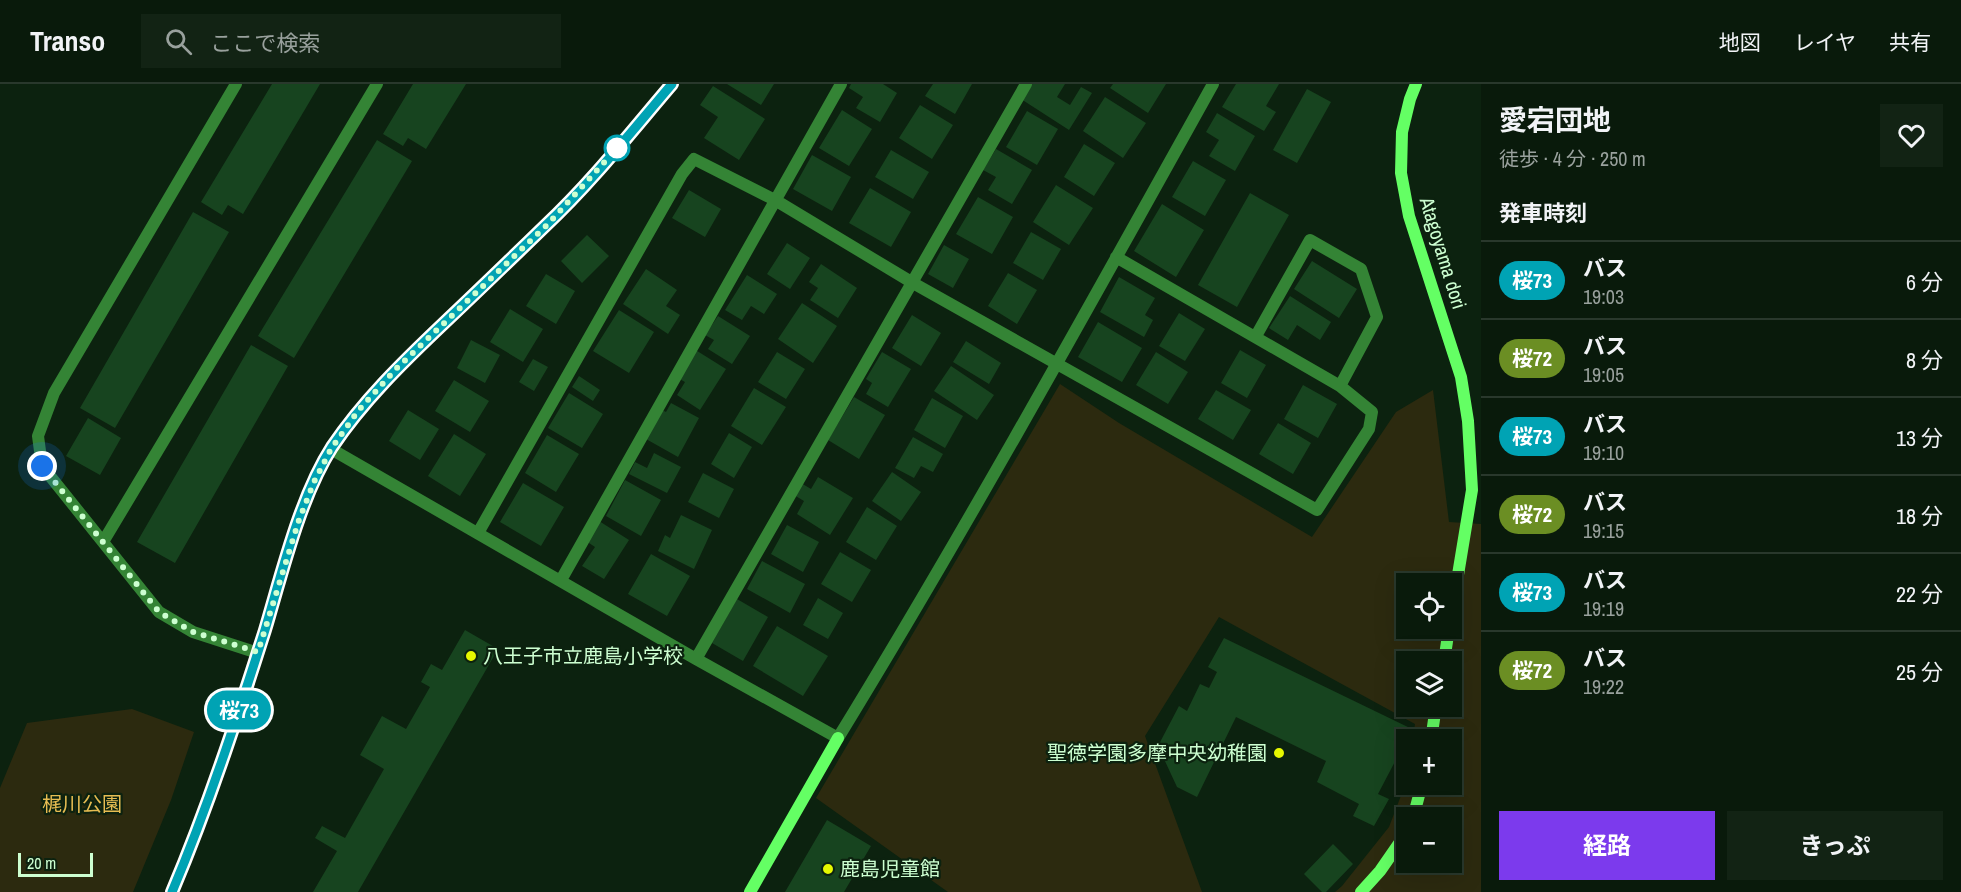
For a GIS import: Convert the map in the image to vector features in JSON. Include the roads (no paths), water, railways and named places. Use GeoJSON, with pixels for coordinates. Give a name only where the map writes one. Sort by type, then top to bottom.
{"type":"FeatureCollection","features":[{"type":"Feature","properties":{"kind":"street"},"geometry":{"type":"LineString","coordinates":[[236,84],[54,393],[38,436],[42,466],[159,612],[193,632],[258,652]]}},
{"type":"Feature","properties":{"kind":"street"},"geometry":{"type":"LineString","coordinates":[[103,542],[377,84]]}},
{"type":"Feature","properties":{"kind":"street"},"geometry":{"type":"LineString","coordinates":[[172,892],[198,829],[258,652],[299,520],[314,482],[331,449],[358,411],[397,368],[548,224],[598,171],[672,84]]}},
{"type":"Feature","properties":{"kind":"street"},"geometry":{"type":"LineString","coordinates":[[561,580],[841,84]]}},
{"type":"Feature","properties":{"kind":"street"},"geometry":{"type":"LineString","coordinates":[[696,659],[1026,84]]}},
{"type":"Feature","properties":{"kind":"street"},"geometry":{"type":"LineString","coordinates":[[750,892],[837,738],[891,651],[1057,362],[1213,84]]}},
{"type":"Feature","properties":{"kind":"street","name":"Atagoyama dori"},"geometry":{"type":"LineString","coordinates":[[1416,84],[1402,132],[1401,173],[1409,216],[1461,377],[1468,421],[1472,490],[1458,573]]}},
{"type":"Feature","properties":{"kind":"street"},"geometry":{"type":"LineString","coordinates":[[478,533],[682,174],[694,159],[775,200],[913,283],[1317,510],[1369,429],[1372,412],[1340,386],[1116,258]]}},
{"type":"Feature","properties":{"kind":"street"},"geometry":{"type":"LineString","coordinates":[[1256,336],[1310,240],[1361,268],[1377,317],[1340,386]]}},
{"type":"Feature","properties":{"kind":"street"},"geometry":{"type":"LineString","coordinates":[[331,449],[837,738]]}},
{"type":"Feature","properties":{"kind":"street"},"geometry":{"type":"LineString","coordinates":[[1361,892],[1380,872],[1396,848]]}},
{"type":"Feature","properties":{"kind":"place","name":"八王子市立鹿島小学校"},"geometry":{"type":"Point","coordinates":[471,656]}},
{"type":"Feature","properties":{"kind":"place","name":"聖徳学園多摩中央幼稚園"},"geometry":{"type":"Point","coordinates":[1279,753]}},
{"type":"Feature","properties":{"kind":"place","name":"鹿島児童館"},"geometry":{"type":"Point","coordinates":[828,869]}},
{"type":"Feature","properties":{"kind":"park label","name":"梶川公園"},"geometry":{"type":"Point","coordinates":[82,804]}}]}
